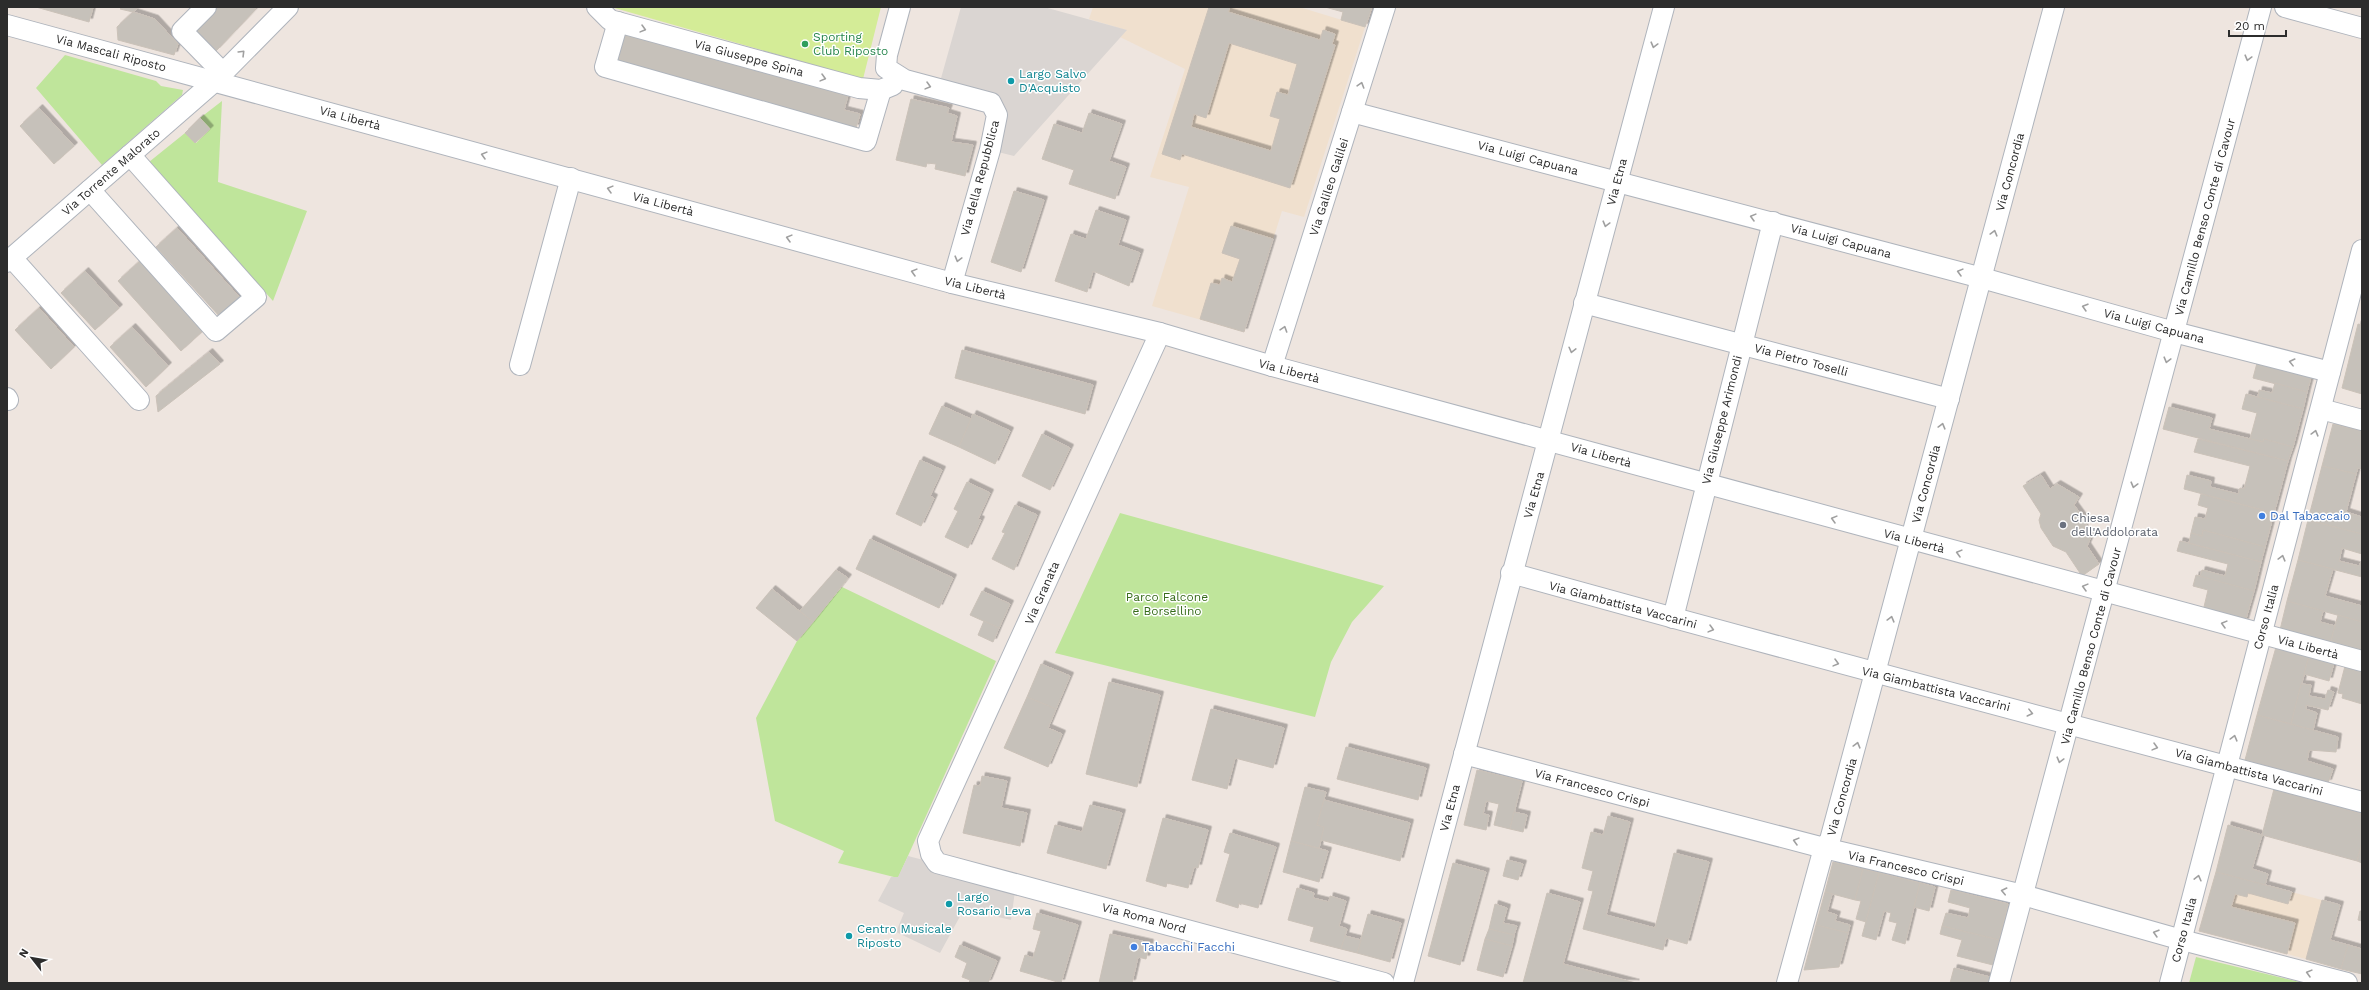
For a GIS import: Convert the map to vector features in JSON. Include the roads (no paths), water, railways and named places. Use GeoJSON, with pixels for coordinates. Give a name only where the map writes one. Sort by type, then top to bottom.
{"type":"FeatureCollection","features":[{"type":"Feature","properties":{"kind":"street"},"geometry":{"type":"LineString","coordinates":[[206,7],[182,31],[219,77]]}},
{"type":"Feature","properties":{"kind":"street","name":"Via Giuseppe Spina"},"geometry":{"type":"LineString","coordinates":[[597,7],[610,20],[859,88],[881,90],[905,80]]}},
{"type":"Feature","properties":{"kind":"street","name":"Via della Repubblica"},"geometry":{"type":"LineString","coordinates":[[900,7],[887,55],[886,68],[905,80],[991,103],[997,114],[990,150],[952,283]]}},
{"type":"Feature","properties":{"kind":"street","name":"Via Galileo Galilei"},"geometry":{"type":"LineString","coordinates":[[1272,366],[1385,7]]}},
{"type":"Feature","properties":{"kind":"street","name":"Via Etna"},"geometry":{"type":"LineString","coordinates":[[1403,983],[1511,574],[1549,441],[1584,303],[1618,182],[1664,7]]}},
{"type":"Feature","properties":{"kind":"street","name":"Via Concordia"},"geometry":{"type":"LineString","coordinates":[[1787,983],[1824,848],[1830,840],[1876,674],[2054,7]]}},
{"type":"Feature","properties":{"kind":"street","name":"Via Camillo Benso Conte di Cavour"},"geometry":{"type":"LineString","coordinates":[[1999,983],[2106,592],[2261,7]]}},
{"type":"Feature","properties":{"kind":"street"},"geometry":{"type":"LineString","coordinates":[[2285,7],[2362,28]]}},
{"type":"Feature","properties":{"kind":"street","name":"Via Torrente Malorato"},"geometry":{"type":"LineString","coordinates":[[10,260],[219,77],[277,11]]}},
{"type":"Feature","properties":{"kind":"street"},"geometry":{"type":"LineString","coordinates":[[618,22],[605,67],[866,142],[881,90]]}},
{"type":"Feature","properties":{"kind":"street","name":"Via Mascali Riposto"},"geometry":{"type":"LineString","coordinates":[[7,25],[219,77]]}},
{"type":"Feature","properties":{"kind":"street","name":"Via Libertà"},"geometry":{"type":"LineString","coordinates":[[219,77],[571,178],[952,283],[1160,333],[1272,366],[2362,661]]}},
{"type":"Feature","properties":{"kind":"street","name":"Via Luigi Capuana"},"geometry":{"type":"LineString","coordinates":[[1352,112],[1773,222],[1982,278],[2174,332],[2330,372]]}},
{"type":"Feature","properties":{"kind":"street"},"geometry":{"type":"LineString","coordinates":[[90,190],[216,331],[256,297],[130,155]]}},
{"type":"Feature","properties":{"kind":"street"},"geometry":{"type":"LineString","coordinates":[[520,364],[571,178]]}},
{"type":"Feature","properties":{"kind":"street","name":"Via Giuseppe Arimondi"},"geometry":{"type":"LineString","coordinates":[[1673,618],[1705,484],[1773,222]]}},
{"type":"Feature","properties":{"kind":"street","name":"Corso Italia"},"geometry":{"type":"LineString","coordinates":[[2170,983],[2362,250]]}},
{"type":"Feature","properties":{"kind":"street"},"geometry":{"type":"LineString","coordinates":[[10,260],[138,400]]}},
{"type":"Feature","properties":{"kind":"street","name":"Via Pietro Toselli"},"geometry":{"type":"LineString","coordinates":[[1584,303],[1949,399]]}},
{"type":"Feature","properties":{"kind":"street","name":"Via Granata"},"geometry":{"type":"LineString","coordinates":[[931,854],[928,841],[1160,333]]}},
{"type":"Feature","properties":{"kind":"street"},"geometry":{"type":"LineString","coordinates":[[2321,409],[2362,420]]}},
{"type":"Feature","properties":{"kind":"street","name":"Via Giambattista Vaccarini"},"geometry":{"type":"LineString","coordinates":[[1511,574],[1876,674],[2070,723],[2362,802]]}},
{"type":"Feature","properties":{"kind":"street","name":"Via Francesco Crispi"},"geometry":{"type":"LineString","coordinates":[[1464,754],[1824,848],[2023,895],[2182,940],[2347,983]]}},
{"type":"Feature","properties":{"kind":"street","name":"Via Roma Nord"},"geometry":{"type":"LineString","coordinates":[[931,854],[937,863],[1384,983]]}},
{"type":"Feature","properties":{"kind":"place","name":"Sporting Club Riposto"},"geometry":{"type":"Point","coordinates":[805,44]}},
{"type":"Feature","properties":{"kind":"place","name":"Largo Salvo D'Acquisto"},"geometry":{"type":"Point","coordinates":[1011,81]}},
{"type":"Feature","properties":{"kind":"place","name":"Dal Tabaccaio"},"geometry":{"type":"Point","coordinates":[2262,516]}},
{"type":"Feature","properties":{"kind":"place","name":"Chiesa dell'Addolorata"},"geometry":{"type":"Point","coordinates":[2063,525]}},
{"type":"Feature","properties":{"kind":"place","name":"Largo Rosario Leva"},"geometry":{"type":"Point","coordinates":[949,904]}},
{"type":"Feature","properties":{"kind":"place","name":"Centro Musicale Riposto"},"geometry":{"type":"Point","coordinates":[849,936]}},
{"type":"Feature","properties":{"kind":"place","name":"Tabacchi Facchi"},"geometry":{"type":"Point","coordinates":[1134,947]}},
{"type":"Feature","properties":{"kind":"park label","name":"Parco Falcone e Borsellino"},"geometry":{"type":"Point","coordinates":[1167,604]}}]}
